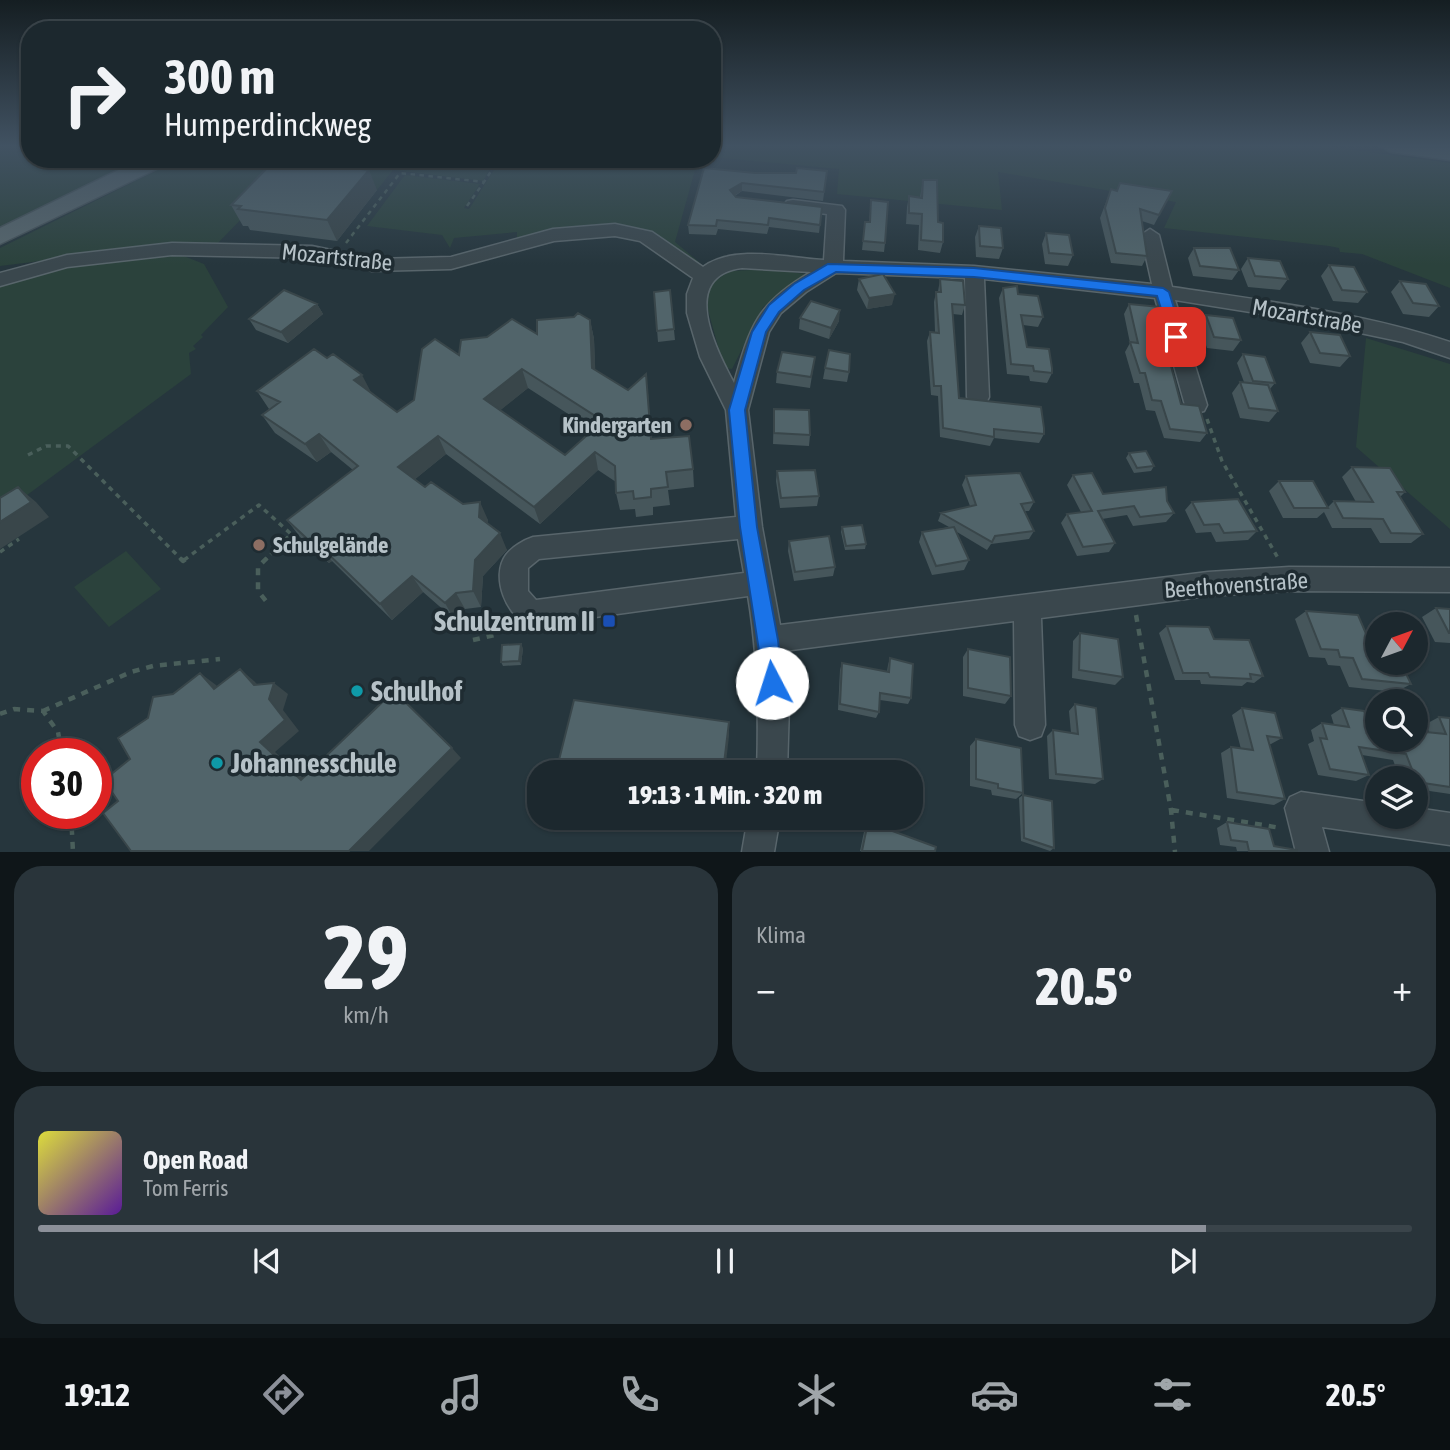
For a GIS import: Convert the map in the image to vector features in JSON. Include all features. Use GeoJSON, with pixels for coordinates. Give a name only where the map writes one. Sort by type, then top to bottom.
{"type":"FeatureCollection","features":[{"type":"Feature","properties":{"kind":"main road"},"geometry":{"type":"LineString","coordinates":[[0,237],[104,186]]}},
{"type":"Feature","properties":{"kind":"street"},"geometry":{"type":"LineString","coordinates":[[769,202],[836,210],[833,267],[799,287],[774,308],[759,332],[737,410],[749,527],[769,640],[774,705],[772,760]]}},
{"type":"Feature","properties":{"kind":"street","name":"Mozartstraße"},"geometry":{"type":"LineString","coordinates":[[0,280],[57,264],[183,248],[278,250],[336,256],[372,265],[451,263],[553,235],[622,231],[646,236],[701,275],[716,267],[738,263],[974,272],[1163,292],[1406,335],[1450,350]]}},
{"type":"Feature","properties":{"kind":"street"},"geometry":{"type":"LineString","coordinates":[[1150,235],[1163,292],[1196,405]]}},
{"type":"Feature","properties":{"kind":"street"},"geometry":{"type":"LineString","coordinates":[[974,272],[978,397]]}},
{"type":"Feature","properties":{"kind":"street"},"geometry":{"type":"LineString","coordinates":[[701,275],[696,294],[704,339],[718,377],[737,410]]}},
{"type":"Feature","properties":{"kind":"street"},"geometry":{"type":"LineString","coordinates":[[749,527],[533,548],[516,563],[515,595],[530,613],[758,583]]}},
{"type":"Feature","properties":{"kind":"street","name":"Beethovenstraße"},"geometry":{"type":"LineString","coordinates":[[769,640],[1126,594],[1289,579],[1450,580]]}},
{"type":"Feature","properties":{"kind":"street"},"geometry":{"type":"LineString","coordinates":[[1024,608],[1029,624],[1030,725]]}},
{"type":"Feature","properties":{"kind":"street"},"geometry":{"type":"LineString","coordinates":[[1307,831],[1450,829]]}},
{"type":"Feature","properties":{"kind":"street"},"geometry":{"type":"LineString","coordinates":[[758,852],[762,830]]}},
{"type":"Feature","properties":{"kind":"path"},"geometry":{"type":"LineString","coordinates":[[336,256],[390,186]]}},
{"type":"Feature","properties":{"kind":"path"},"geometry":{"type":"LineString","coordinates":[[467,206],[481,186]]}},
{"type":"Feature","properties":{"kind":"path"},"geometry":{"type":"LineString","coordinates":[[1196,405],[1204,412],[1222,461],[1289,579]]}},
{"type":"Feature","properties":{"kind":"path"},"geometry":{"type":"LineString","coordinates":[[28,455],[46,446],[68,446],[183,561],[259,505],[291,534],[258,567],[258,591],[270,607]]}},
{"type":"Feature","properties":{"kind":"path"},"geometry":{"type":"LineString","coordinates":[[0,552],[19,539]]}},
{"type":"Feature","properties":{"kind":"path"},"geometry":{"type":"LineString","coordinates":[[1126,594],[1136,615],[1171,810],[1175,852]]}},
{"type":"Feature","properties":{"kind":"path"},"geometry":{"type":"LineString","coordinates":[[473,640],[495,635],[530,613]]}},
{"type":"Feature","properties":{"kind":"path"},"geometry":{"type":"LineString","coordinates":[[0,714],[14,709],[43,711],[131,672],[153,666],[219,659]]}},
{"type":"Feature","properties":{"kind":"path"},"geometry":{"type":"LineString","coordinates":[[43,711],[58,732],[59,738]]}},
{"type":"Feature","properties":{"kind":"path"},"geometry":{"type":"LineString","coordinates":[[1171,810],[1307,831]]}},
{"type":"Feature","properties":{"kind":"path"},"geometry":{"type":"LineString","coordinates":[[72,829],[73,852]]}},
{"type":"Feature","properties":{"kind":"green space"},"geometry":{"type":"Polygon","coordinates":[[[0,186],[94,186],[0,231],[0,186]]]}},
{"type":"Feature","properties":{"kind":"green space"},"geometry":{"type":"Polygon","coordinates":[[[126,186],[289,186],[253,207],[217,244],[146,248],[0,266],[0,248],[126,186]]]}},
{"type":"Feature","properties":{"kind":"green space"},"geometry":{"type":"Polygon","coordinates":[[[339,186],[380,186],[377,190],[339,186]]]}},
{"type":"Feature","properties":{"kind":"green space"},"geometry":{"type":"Polygon","coordinates":[[[397,186],[479,186],[464,208],[469,209],[484,186],[691,186],[675,242],[699,262],[695,266],[643,231],[517,242],[517,232],[454,238],[450,248],[442,235],[367,226],[397,186]]]}},
{"type":"Feature","properties":{"kind":"green space"},"geometry":{"type":"Polygon","coordinates":[[[838,186],[999,186],[1002,210],[837,194],[838,186]]]}},
{"type":"Feature","properties":{"kind":"green space"},"geometry":{"type":"Polygon","coordinates":[[[1080,186],[1450,186],[1450,288],[1362,254],[1340,252],[1339,248],[1164,228],[1176,202],[1080,186]]]}},
{"type":"Feature","properties":{"kind":"green space"},"geometry":{"type":"Polygon","coordinates":[[[179,254],[204,264],[228,307],[201,335],[203,337],[193,346],[196,349],[189,353],[191,374],[0,515],[0,287],[68,264],[179,254]]]}},
{"type":"Feature","properties":{"kind":"green space"},"geometry":{"type":"Polygon","coordinates":[[[767,269],[805,274],[763,307],[732,369],[724,368],[706,303],[710,284],[730,271],[767,269]]]}},
{"type":"Feature","properties":{"kind":"green space"},"geometry":{"type":"Polygon","coordinates":[[[1366,338],[1450,364],[1450,529],[1356,447],[1366,338]]]}},
{"type":"Feature","properties":{"kind":"green space"},"geometry":{"type":"Polygon","coordinates":[[[126,551],[161,589],[109,627],[74,587],[126,551]]]}},
{"type":"Feature","properties":{"kind":"building"},"geometry":{"type":"Polygon","coordinates":[[[250,186],[356,186],[327,220],[238,209],[241,206],[231,205],[250,186]]]}},
{"type":"Feature","properties":{"kind":"building"},"geometry":{"type":"Polygon","coordinates":[[[699,186],[737,186],[730,190],[736,197],[822,207],[820,225],[769,218],[768,225],[717,220],[716,226],[688,225],[699,186]]]}},
{"type":"Feature","properties":{"kind":"building"},"geometry":{"type":"Polygon","coordinates":[[[767,186],[825,186],[824,192],[767,186]]]}},
{"type":"Feature","properties":{"kind":"building"},"geometry":{"type":"Polygon","coordinates":[[[923,186],[937,186],[938,222],[943,223],[943,242],[921,240],[922,214],[909,213],[909,196],[922,198],[923,186]]]}},
{"type":"Feature","properties":{"kind":"building"},"geometry":{"type":"Polygon","coordinates":[[[1119,186],[1138,186],[1172,191],[1159,215],[1140,209],[1147,256],[1116,253],[1105,208],[1111,189],[1117,191],[1119,186]]]}},
{"type":"Feature","properties":{"kind":"building"},"geometry":{"type":"Polygon","coordinates":[[[871,200],[888,202],[885,243],[863,241],[865,222],[870,222],[871,200]]]}},
{"type":"Feature","properties":{"kind":"building"},"geometry":{"type":"Polygon","coordinates":[[[979,226],[1001,228],[1003,248],[980,246],[979,226]]]}},
{"type":"Feature","properties":{"kind":"building"},"geometry":{"type":"Polygon","coordinates":[[[1046,233],[1069,235],[1073,255],[1049,253],[1046,233]]]}},
{"type":"Feature","properties":{"kind":"building"},"geometry":{"type":"Polygon","coordinates":[[[1194,248],[1230,248],[1239,270],[1200,266],[1194,248]]]}},
{"type":"Feature","properties":{"kind":"building"},"geometry":{"type":"Polygon","coordinates":[[[1248,258],[1280,261],[1288,279],[1255,276],[1248,258]]]}},
{"type":"Feature","properties":{"kind":"building"},"geometry":{"type":"Polygon","coordinates":[[[1329,265],[1354,267],[1367,292],[1342,290],[1329,265]]]}},
{"type":"Feature","properties":{"kind":"building"},"geometry":{"type":"Polygon","coordinates":[[[883,274],[895,294],[869,298],[859,279],[883,274]]]}},
{"type":"Feature","properties":{"kind":"building"},"geometry":{"type":"Polygon","coordinates":[[[940,279],[963,281],[965,305],[952,304],[959,398],[1041,407],[1044,434],[994,429],[994,437],[943,428],[941,386],[934,386],[930,332],[939,333],[936,292],[941,292],[940,279]]]}},
{"type":"Feature","properties":{"kind":"building"},"geometry":{"type":"Polygon","coordinates":[[[1400,281],[1426,284],[1439,306],[1413,303],[1400,281]]]}},
{"type":"Feature","properties":{"kind":"building"},"geometry":{"type":"Polygon","coordinates":[[[1017,286],[1018,294],[1038,296],[1043,317],[1021,315],[1027,347],[1049,349],[1052,373],[1034,371],[1033,366],[1011,364],[1003,288],[1017,286]]]}},
{"type":"Feature","properties":{"kind":"building"},"geometry":{"type":"Polygon","coordinates":[[[284,290],[317,304],[281,332],[249,319],[284,290]]]}},
{"type":"Feature","properties":{"kind":"building"},"geometry":{"type":"Polygon","coordinates":[[[670,290],[674,329],[657,331],[654,292],[670,290]]]}},
{"type":"Feature","properties":{"kind":"building"},"geometry":{"type":"Polygon","coordinates":[[[811,301],[840,310],[831,328],[800,318],[811,301]]]}},
{"type":"Feature","properties":{"kind":"building"},"geometry":{"type":"Polygon","coordinates":[[[1129,304],[1160,307],[1167,329],[1161,328],[1181,404],[1199,406],[1207,433],[1170,429],[1161,401],[1152,400],[1145,373],[1140,373],[1130,342],[1138,343],[1129,304]]]}},
{"type":"Feature","properties":{"kind":"building"},"geometry":{"type":"Polygon","coordinates":[[[578,313],[590,320],[592,368],[628,390],[646,374],[651,439],[689,436],[693,469],[666,472],[668,487],[651,489],[651,497],[634,499],[633,491],[616,493],[615,466],[595,452],[534,507],[438,436],[398,467],[425,487],[431,482],[463,504],[480,502],[479,517],[500,533],[475,560],[473,591],[456,593],[445,603],[412,576],[380,604],[319,545],[316,547],[287,520],[358,466],[319,434],[305,444],[262,415],[280,402],[257,391],[314,349],[327,358],[333,354],[362,375],[354,380],[397,412],[414,400],[422,349],[435,339],[459,355],[461,340],[487,337],[512,319],[537,334],[537,320],[574,317],[578,313]],[[522,369],[484,399],[565,455],[603,421],[522,369]]]}},
{"type":"Feature","properties":{"kind":"building"},"geometry":{"type":"Polygon","coordinates":[[[1206,315],[1233,318],[1241,340],[1214,337],[1206,315]]]}},
{"type":"Feature","properties":{"kind":"building"},"geometry":{"type":"Polygon","coordinates":[[[1310,332],[1340,335],[1350,356],[1320,353],[1310,332]]]}},
{"type":"Feature","properties":{"kind":"building"},"geometry":{"type":"Polygon","coordinates":[[[829,350],[850,354],[849,372],[825,368],[829,350]]]}},
{"type":"Feature","properties":{"kind":"building"},"geometry":{"type":"Polygon","coordinates":[[[782,352],[815,357],[811,377],[777,372],[782,352]]]}},
{"type":"Feature","properties":{"kind":"building"},"geometry":{"type":"Polygon","coordinates":[[[1243,354],[1265,357],[1275,383],[1253,381],[1243,354]]]}},
{"type":"Feature","properties":{"kind":"building"},"geometry":{"type":"Polygon","coordinates":[[[1240,382],[1268,385],[1278,411],[1249,408],[1240,382]]]}},
{"type":"Feature","properties":{"kind":"building"},"geometry":{"type":"Polygon","coordinates":[[[774,409],[809,410],[810,435],[774,433],[774,409]]]}},
{"type":"Feature","properties":{"kind":"building"},"geometry":{"type":"Polygon","coordinates":[[[1146,451],[1154,466],[1137,468],[1129,453],[1146,451]]]}},
{"type":"Feature","properties":{"kind":"building"},"geometry":{"type":"Polygon","coordinates":[[[1352,467],[1390,468],[1405,492],[1397,492],[1423,534],[1391,533],[1383,519],[1343,518],[1334,501],[1373,502],[1352,467]]]}},
{"type":"Feature","properties":{"kind":"building"},"geometry":{"type":"Polygon","coordinates":[[[815,470],[819,496],[781,498],[777,471],[815,470]]]}},
{"type":"Feature","properties":{"kind":"building"},"geometry":{"type":"Polygon","coordinates":[[[1020,473],[1034,502],[1021,504],[1034,531],[995,536],[992,542],[941,513],[976,505],[966,476],[1020,473]]]}},
{"type":"Feature","properties":{"kind":"building"},"geometry":{"type":"Polygon","coordinates":[[[1092,473],[1103,494],[1166,487],[1167,501],[1174,513],[1140,517],[1134,506],[1098,511],[1115,543],[1083,547],[1067,514],[1092,511],[1073,475],[1092,473]]]}},
{"type":"Feature","properties":{"kind":"building"},"geometry":{"type":"Polygon","coordinates":[[[1279,481],[1313,481],[1328,508],[1294,508],[1279,481]]]}},
{"type":"Feature","properties":{"kind":"building"},"geometry":{"type":"Polygon","coordinates":[[[18,487],[31,502],[0,522],[0,498],[18,487]]]}},
{"type":"Feature","properties":{"kind":"building"},"geometry":{"type":"Polygon","coordinates":[[[1238,499],[1257,531],[1224,533],[1219,524],[1204,525],[1192,502],[1238,499]]]}},
{"type":"Feature","properties":{"kind":"building"},"geometry":{"type":"Polygon","coordinates":[[[862,525],[866,544],[846,546],[842,527],[862,525]]]}},
{"type":"Feature","properties":{"kind":"building"},"geometry":{"type":"Polygon","coordinates":[[[954,527],[969,560],[936,566],[922,532],[954,527]]]}},
{"type":"Feature","properties":{"kind":"building"},"geometry":{"type":"Polygon","coordinates":[[[829,536],[835,567],[795,572],[789,541],[829,536]]]}},
{"type":"Feature","properties":{"kind":"building"},"geometry":{"type":"Polygon","coordinates":[[[1436,608],[1450,609],[1450,633],[1449,633],[1436,608]]]}},
{"type":"Feature","properties":{"kind":"building"},"geometry":{"type":"Polygon","coordinates":[[[1306,611],[1358,615],[1365,631],[1365,676],[1407,676],[1411,684],[1362,679],[1353,658],[1340,657],[1338,650],[1321,649],[1306,611]]]}},
{"type":"Feature","properties":{"kind":"building"},"geometry":{"type":"Polygon","coordinates":[[[1167,626],[1209,627],[1214,639],[1249,640],[1263,676],[1250,674],[1251,679],[1210,677],[1208,673],[1183,673],[1167,626]]]}},
{"type":"Feature","properties":{"kind":"building"},"geometry":{"type":"Polygon","coordinates":[[[1080,633],[1118,639],[1123,677],[1079,670],[1080,633]]]}},
{"type":"Feature","properties":{"kind":"building"},"geometry":{"type":"Polygon","coordinates":[[[521,644],[519,661],[501,662],[502,645],[521,644]]]}},
{"type":"Feature","properties":{"kind":"building"},"geometry":{"type":"Polygon","coordinates":[[[968,649],[1010,657],[1011,696],[968,688],[968,649]]]}},
{"type":"Feature","properties":{"kind":"building"},"geometry":{"type":"Polygon","coordinates":[[[890,658],[913,664],[911,698],[880,693],[879,712],[840,704],[842,663],[889,672],[890,658]]]}},
{"type":"Feature","properties":{"kind":"building","name":"Johannesschule"},"geometry":{"type":"Polygon","coordinates":[[[240,669],[254,685],[274,683],[269,699],[285,720],[260,742],[301,780],[394,691],[452,748],[349,851],[131,851],[112,825],[112,806],[118,801],[112,792],[112,774],[130,759],[118,738],[148,718],[153,697],[173,694],[200,673],[214,689],[240,669]]]}},
{"type":"Feature","properties":{"kind":"building"},"geometry":{"type":"Polygon","coordinates":[[[574,700],[729,722],[724,760],[559,760],[574,700]]]}},
{"type":"Feature","properties":{"kind":"building"},"geometry":{"type":"Polygon","coordinates":[[[1075,704],[1096,708],[1103,779],[1056,774],[1053,730],[1078,734],[1075,704]]]}},
{"type":"Feature","properties":{"kind":"building"},"geometry":{"type":"Polygon","coordinates":[[[1242,708],[1275,713],[1282,738],[1267,736],[1285,799],[1237,792],[1231,747],[1253,750],[1242,708]]]}},
{"type":"Feature","properties":{"kind":"building"},"geometry":{"type":"Polygon","coordinates":[[[1342,708],[1364,711],[1365,748],[1359,747],[1366,766],[1365,774],[1330,769],[1320,738],[1327,739],[1322,723],[1349,727],[1342,708]]]}},
{"type":"Feature","properties":{"kind":"building"},"geometry":{"type":"Polygon","coordinates":[[[1439,717],[1450,718],[1450,787],[1428,784],[1428,766],[1411,766],[1406,754],[1393,752],[1428,752],[1428,732],[1446,734],[1439,717]]]}},
{"type":"Feature","properties":{"kind":"building"},"geometry":{"type":"Polygon","coordinates":[[[976,739],[1021,748],[1023,793],[998,788],[998,784],[976,779],[976,739]]]}},
{"type":"Feature","properties":{"kind":"building"},"geometry":{"type":"Polygon","coordinates":[[[1023,795],[1052,801],[1054,848],[1024,838],[1023,795]]]}},
{"type":"Feature","properties":{"kind":"building"},"geometry":{"type":"Polygon","coordinates":[[[1227,822],[1269,829],[1274,846],[1297,851],[1249,851],[1247,842],[1231,840],[1227,822]]]}},
{"type":"Feature","properties":{"kind":"building"},"geometry":{"type":"Polygon","coordinates":[[[866,830],[890,830],[936,847],[935,851],[862,851],[866,830]]]}},
{"type":"Feature","properties":{"kind":"place","name":"Kindergarten"},"geometry":{"type":"Point","coordinates":[686,425]}},
{"type":"Feature","properties":{"kind":"place","name":"Schulgelände"},"geometry":{"type":"Point","coordinates":[259,545]}},
{"type":"Feature","properties":{"kind":"place","name":"Schulzentrum II"},"geometry":{"type":"Point","coordinates":[609,621]}},
{"type":"Feature","properties":{"kind":"place","name":"Schulhof"},"geometry":{"type":"Point","coordinates":[357,691]}},
{"type":"Feature","properties":{"kind":"place","name":"Johannesschule"},"geometry":{"type":"Point","coordinates":[217,763]}},
{"type":"Feature","properties":{"kind":"route"},"geometry":{"type":"LineString","coordinates":[[772,683],[769,640],[749,527],[737,410],[759,332],[774,308],[799,287],[833,267],[974,272],[1163,292],[1176,337]]}}]}
